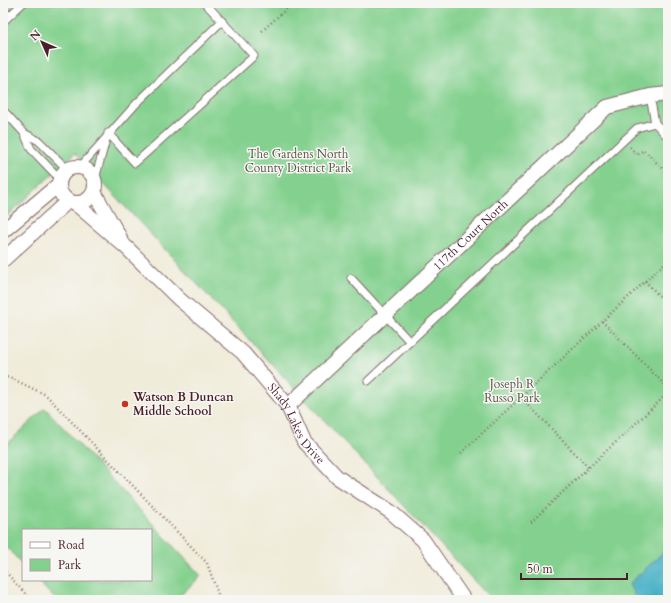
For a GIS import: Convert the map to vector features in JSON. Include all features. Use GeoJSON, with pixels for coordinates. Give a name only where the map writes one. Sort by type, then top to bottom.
{"type":"FeatureCollection","features":[{"type":"Feature","properties":{"kind":"street","name":"117th Court North"},"geometry":{"type":"LineString","coordinates":[[288,406],[607,107],[650,96],[668,94]]}},
{"type":"Feature","properties":{"kind":"street"},"geometry":{"type":"LineString","coordinates":[[3,232],[66,175],[89,170],[94,185],[89,199],[72,202],[3,260]]}},
{"type":"Feature","properties":{"kind":"street"},"geometry":{"type":"LineString","coordinates":[[66,175],[60,192],[72,202]]}},
{"type":"Feature","properties":{"kind":"street","name":"Shady Lakes Drive"},"geometry":{"type":"LineString","coordinates":[[94,185],[126,247]]}},
{"type":"Feature","properties":{"kind":"street","name":"Shady Lakes Drive"},"geometry":{"type":"LineString","coordinates":[[72,202],[126,247],[179,299],[243,352],[288,406],[304,442],[337,477],[391,512],[423,540],[464,600]]}},
{"type":"Feature","properties":{"kind":"lane"},"geometry":{"type":"LineString","coordinates":[[3,21],[24,3]]}},
{"type":"Feature","properties":{"kind":"lane"},"geometry":{"type":"LineString","coordinates":[[108,133],[136,163],[254,56],[205,3]]}},
{"type":"Feature","properties":{"kind":"lane"},"geometry":{"type":"LineString","coordinates":[[66,175],[141,99],[222,21]]}},
{"type":"Feature","properties":{"kind":"lane"},"geometry":{"type":"LineString","coordinates":[[650,96],[655,123],[668,137]]}},
{"type":"Feature","properties":{"kind":"lane"},"geometry":{"type":"LineString","coordinates":[[3,110],[24,132],[39,141],[66,175]]}},
{"type":"Feature","properties":{"kind":"lane"},"geometry":{"type":"LineString","coordinates":[[368,381],[637,128],[655,123]]}},
{"type":"Feature","properties":{"kind":"lane"},"geometry":{"type":"LineString","coordinates":[[24,132],[31,149],[66,175]]}},
{"type":"Feature","properties":{"kind":"lane"},"geometry":{"type":"LineString","coordinates":[[94,185],[108,133]]}},
{"type":"Feature","properties":{"kind":"lane"},"geometry":{"type":"LineString","coordinates":[[351,278],[410,342]]}},
{"type":"Feature","properties":{"kind":"path"},"geometry":{"type":"LineString","coordinates":[[262,31],[293,3]]}},
{"type":"Feature","properties":{"kind":"path"},"geometry":{"type":"LineString","coordinates":[[637,155],[644,150],[668,174]]}},
{"type":"Feature","properties":{"kind":"path"},"geometry":{"type":"LineString","coordinates":[[461,453],[668,260]]}},
{"type":"Feature","properties":{"kind":"path"},"geometry":{"type":"LineString","coordinates":[[645,281],[668,305]]}},
{"type":"Feature","properties":{"kind":"path"},"geometry":{"type":"LineString","coordinates":[[602,321],[668,388]]}},
{"type":"Feature","properties":{"kind":"path"},"geometry":{"type":"LineString","coordinates":[[3,378],[9,377],[46,395],[207,563],[220,600]]}},
{"type":"Feature","properties":{"kind":"path"},"geometry":{"type":"LineString","coordinates":[[531,522],[668,393]]}},
{"type":"Feature","properties":{"kind":"path"},"geometry":{"type":"LineString","coordinates":[[521,397],[589,468]]}},
{"type":"Feature","properties":{"kind":"path"},"geometry":{"type":"LineString","coordinates":[[3,569],[31,600]]}},
{"type":"Feature","properties":{"kind":"green space"},"geometry":{"type":"Polygon","coordinates":[[[3,3],[668,3],[668,600],[492,600],[75,153],[3,220],[3,3]]]}},
{"type":"Feature","properties":{"kind":"green space"},"geometry":{"type":"Polygon","coordinates":[[[45,408],[201,576],[175,600],[56,600],[38,581],[152,581],[152,529],[22,529],[22,564],[3,543],[3,448],[45,408]]]}},
{"type":"Feature","properties":{"kind":"water"},"geometry":{"type":"Polygon","coordinates":[[[668,548],[668,600],[637,600],[629,584],[668,548]]]}},
{"type":"Feature","properties":{"kind":"place","name":"Watson B Duncan Middle School"},"geometry":{"type":"Point","coordinates":[125,404]}},
{"type":"Feature","properties":{"kind":"park label","name":"The Gardens North County District Park"},"geometry":{"type":"Point","coordinates":[298,161]}},
{"type":"Feature","properties":{"kind":"park label","name":"Joseph R Russo Park"},"geometry":{"type":"Point","coordinates":[512,391]}}]}
